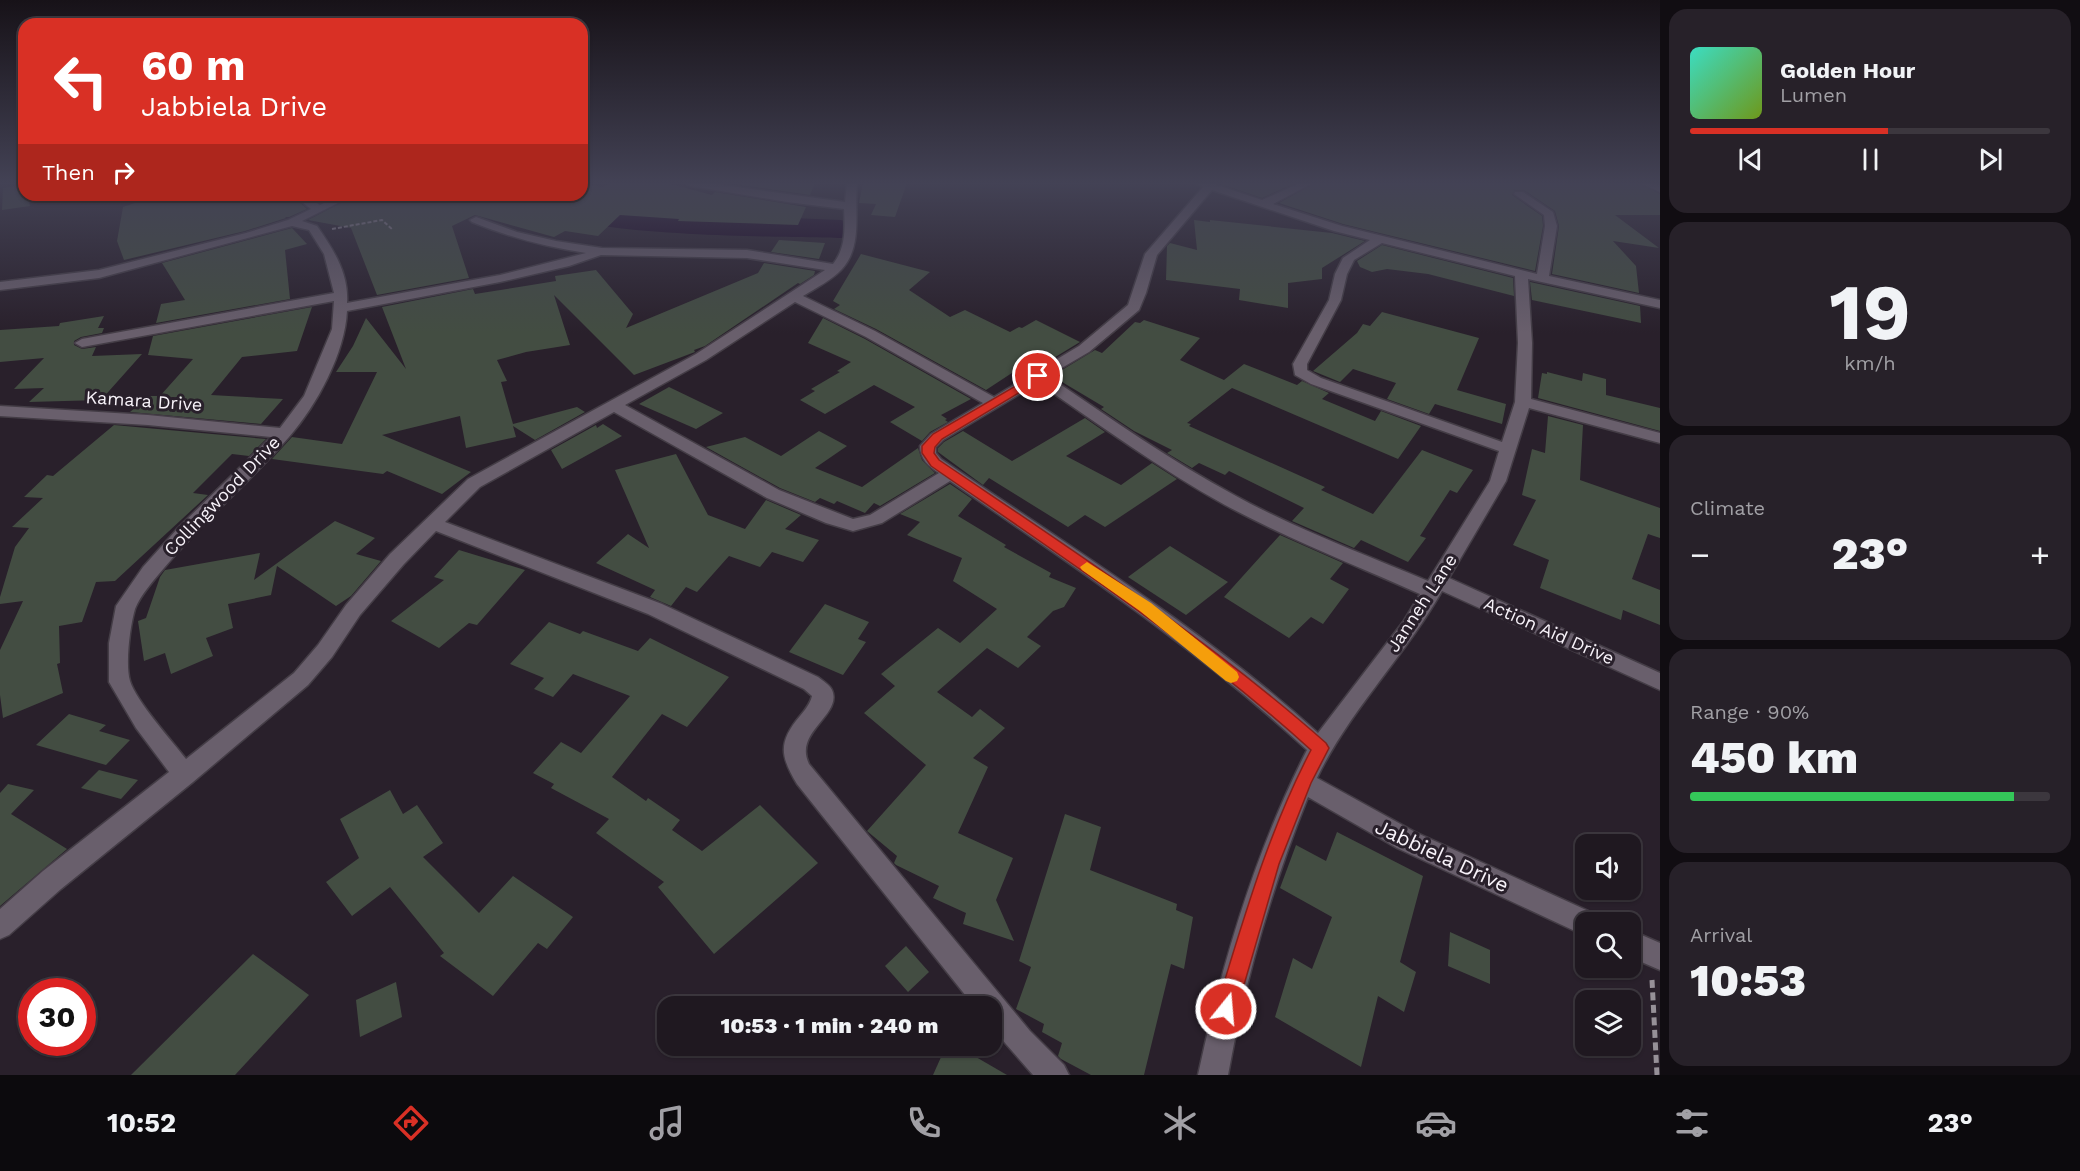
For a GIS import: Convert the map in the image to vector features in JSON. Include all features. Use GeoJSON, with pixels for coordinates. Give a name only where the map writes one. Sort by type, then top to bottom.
{"type":"FeatureCollection","features":[{"type":"Feature","properties":{"kind":"street"},"geometry":{"type":"LineString","coordinates":[[0,286],[99,274],[251,233]]}},
{"type":"Feature","properties":{"kind":"street","name":"Collingwood Drive"},"geometry":{"type":"LineString","coordinates":[[185,775],[144,722],[120,682],[119,644],[126,606],[150,572],[184,532],[284,433],[311,397],[326,366],[339,329],[340,302],[336,271],[330,254],[316,233]]}},
{"type":"Feature","properties":{"kind":"street"},"geometry":{"type":"LineString","coordinates":[[511,233],[556,245],[602,252],[747,254],[836,268]]}},
{"type":"Feature","properties":{"kind":"street"},"geometry":{"type":"LineString","coordinates":[[0,926],[52,880],[185,775],[301,679],[325,651],[353,610],[431,523],[474,483],[701,357],[794,297],[844,260],[849,249],[851,233]]}},
{"type":"Feature","properties":{"kind":"street"},"geometry":{"type":"LineString","coordinates":[[1167,233],[1151,254],[1134,307],[1084,350],[937,437],[928,446],[928,453],[935,463],[1146,607],[1286,717],[1320,748]]}},
{"type":"Feature","properties":{"kind":"street"},"geometry":{"type":"LineString","coordinates":[[1358,233],[1521,274],[1660,303]]}},
{"type":"Feature","properties":{"kind":"street"},"geometry":{"type":"LineString","coordinates":[[1542,278],[1550,233]]}},
{"type":"Feature","properties":{"kind":"street"},"geometry":{"type":"LineString","coordinates":[[1381,239],[1349,258],[1341,274],[1335,300],[1300,364],[1300,372],[1316,381],[1508,449]]}},
{"type":"Feature","properties":{"kind":"street"},"geometry":{"type":"LineString","coordinates":[[82,343],[536,271],[602,252]]}},
{"type":"Feature","properties":{"kind":"street","name":"Janneh Lane"},"geometry":{"type":"LineString","coordinates":[[1213,1075],[1226,1009],[1266,876],[1303,782],[1320,748],[1352,708],[1410,627],[1498,481],[1523,402],[1525,343],[1521,274]]}},
{"type":"Feature","properties":{"kind":"street"},"geometry":{"type":"LineString","coordinates":[[794,297],[863,328],[994,403]]}},
{"type":"Feature","properties":{"kind":"street","name":"Action Aid Drive"},"geometry":{"type":"LineString","coordinates":[[1038,376],[1185,475],[1233,502],[1306,537],[1434,586],[1660,682]]}},
{"type":"Feature","properties":{"kind":"street"},"geometry":{"type":"LineString","coordinates":[[1523,402],[1660,438]]}},
{"type":"Feature","properties":{"kind":"street"},"geometry":{"type":"LineString","coordinates":[[613,405],[772,494],[832,519],[853,525],[876,519],[951,474]]}},
{"type":"Feature","properties":{"kind":"street","name":"Kamara Drive"},"geometry":{"type":"LineString","coordinates":[[0,411],[148,420],[284,433]]}},
{"type":"Feature","properties":{"kind":"street"},"geometry":{"type":"LineString","coordinates":[[431,523],[655,609],[811,683],[823,693],[824,700],[797,735],[794,758],[806,777],[1020,1041],[1054,1075]]}},
{"type":"Feature","properties":{"kind":"street","name":"Jabbiela Drive"},"geometry":{"type":"LineString","coordinates":[[1303,782],[1372,824],[1575,918]]}},
{"type":"Feature","properties":{"kind":"path"},"geometry":{"type":"LineString","coordinates":[[1647,951],[1657,1075]]}},
{"type":"Feature","properties":{"kind":"building"},"geometry":{"type":"Polygon","coordinates":[[[118,233],[236,233],[124,260],[117,241],[118,233]]]}},
{"type":"Feature","properties":{"kind":"building"},"geometry":{"type":"Polygon","coordinates":[[[273,233],[297,233],[307,244],[285,250],[290,299],[156,323],[161,304],[185,300],[162,263],[273,233]]]}},
{"type":"Feature","properties":{"kind":"building"},"geometry":{"type":"Polygon","coordinates":[[[353,233],[454,233],[469,278],[377,295],[353,233]]]}},
{"type":"Feature","properties":{"kind":"building"},"geometry":{"type":"Polygon","coordinates":[[[540,233],[561,233],[554,237],[540,233]]]}},
{"type":"Feature","properties":{"kind":"building"},"geometry":{"type":"Polygon","coordinates":[[[579,233],[601,233],[598,236],[579,233]]]}},
{"type":"Feature","properties":{"kind":"building"},"geometry":{"type":"Polygon","coordinates":[[[1195,233],[1333,233],[1365,241],[1322,268],[1322,279],[1288,283],[1288,308],[1239,300],[1240,289],[1166,280],[1167,246],[1170,243],[1197,250],[1195,233]]]}},
{"type":"Feature","properties":{"kind":"building"},"geometry":{"type":"Polygon","coordinates":[[[1380,233],[1542,233],[1535,271],[1380,233]]]}},
{"type":"Feature","properties":{"kind":"building"},"geometry":{"type":"Polygon","coordinates":[[[1558,233],[1639,233],[1659,248],[1613,241],[1636,266],[1639,293],[1552,274],[1558,233]]]}},
{"type":"Feature","properties":{"kind":"building"},"geometry":{"type":"Polygon","coordinates":[[[779,240],[825,243],[819,259],[771,252],[779,240]]]}},
{"type":"Feature","properties":{"kind":"building"},"geometry":{"type":"Polygon","coordinates":[[[1382,245],[1513,278],[1514,296],[1428,274],[1387,269],[1372,272],[1360,267],[1357,261],[1382,245]]]}},
{"type":"Feature","properties":{"kind":"building"},"geometry":{"type":"Polygon","coordinates":[[[861,254],[930,272],[909,290],[950,317],[965,310],[1010,332],[1036,320],[1080,342],[1034,370],[1024,365],[986,390],[876,329],[834,309],[840,305],[833,301],[861,254]]]}},
{"type":"Feature","properties":{"kind":"building"},"geometry":{"type":"Polygon","coordinates":[[[764,263],[815,271],[814,275],[798,283],[705,346],[694,350],[695,352],[634,375],[554,295],[570,345],[526,352],[497,360],[507,381],[501,382],[513,424],[577,407],[585,412],[535,440],[513,426],[516,437],[466,448],[460,416],[382,435],[471,472],[442,494],[387,471],[383,474],[272,459],[292,437],[342,444],[377,372],[336,372],[353,346],[366,318],[406,369],[382,307],[473,289],[475,294],[556,281],[555,276],[596,270],[633,314],[626,328],[758,273],[764,263]]]}},
{"type":"Feature","properties":{"kind":"building"},"geometry":{"type":"Polygon","coordinates":[[[1530,282],[1640,306],[1641,323],[1532,300],[1530,282]]]}},
{"type":"Feature","properties":{"kind":"building"},"geometry":{"type":"Polygon","coordinates":[[[312,307],[297,351],[242,357],[211,395],[283,399],[261,424],[130,412],[149,396],[160,396],[193,359],[148,355],[153,336],[312,307]]]}},
{"type":"Feature","properties":{"kind":"building"},"geometry":{"type":"Polygon","coordinates":[[[1382,312],[1479,338],[1457,390],[1506,404],[1502,424],[1435,404],[1429,414],[1387,399],[1396,383],[1353,369],[1340,382],[1313,371],[1357,333],[1363,324],[1370,326],[1382,312]]]}},
{"type":"Feature","properties":{"kind":"building"},"geometry":{"type":"Polygon","coordinates":[[[104,316],[98,328],[104,328],[102,333],[81,337],[74,341],[74,345],[82,349],[96,347],[92,356],[142,354],[101,400],[29,402],[44,388],[14,389],[44,358],[0,362],[0,330],[59,326],[60,323],[104,316]]]}},
{"type":"Feature","properties":{"kind":"building"},"geometry":{"type":"Polygon","coordinates":[[[823,318],[971,399],[941,415],[948,422],[930,432],[922,441],[890,422],[915,407],[874,385],[825,414],[800,400],[815,391],[811,389],[840,372],[837,371],[851,362],[808,343],[823,318]]]}},
{"type":"Feature","properties":{"kind":"building"},"geometry":{"type":"Polygon","coordinates":[[[1144,320],[1200,338],[1180,360],[1224,380],[1244,364],[1297,385],[1302,381],[1329,393],[1322,399],[1375,421],[1381,411],[1421,426],[1398,459],[1232,388],[1187,423],[1191,424],[1189,426],[1325,487],[1321,490],[1373,514],[1422,450],[1473,470],[1457,493],[1450,490],[1420,536],[1426,538],[1408,562],[1361,540],[1354,548],[1292,521],[1304,508],[1229,471],[1225,475],[1199,463],[1192,468],[1167,453],[1172,450],[1134,431],[1101,409],[1104,407],[1052,376],[1095,350],[1102,353],[1135,322],[1140,323],[1144,320]]]}},
{"type":"Feature","properties":{"kind":"building"},"geometry":{"type":"Polygon","coordinates":[[[1547,372],[1582,381],[1583,373],[1606,379],[1606,395],[1660,408],[1660,431],[1538,398],[1542,373],[1547,374],[1547,372]]]}},
{"type":"Feature","properties":{"kind":"building"},"geometry":{"type":"Polygon","coordinates":[[[669,387],[723,413],[696,429],[639,404],[669,387]]]}},
{"type":"Feature","properties":{"kind":"building"},"geometry":{"type":"Polygon","coordinates":[[[1548,416],[1583,425],[1580,480],[1660,508],[1660,538],[1648,534],[1632,579],[1660,590],[1660,625],[1623,610],[1621,620],[1540,588],[1549,560],[1513,545],[1536,500],[1522,495],[1532,449],[1545,453],[1548,416]]]}},
{"type":"Feature","properties":{"kind":"building"},"geometry":{"type":"Polygon","coordinates":[[[1085,418],[1105,432],[1066,456],[1121,485],[1152,463],[1177,479],[1105,527],[1085,515],[1068,527],[989,478],[983,485],[938,452],[938,448],[944,442],[963,431],[1012,461],[1085,418]]]}},
{"type":"Feature","properties":{"kind":"building"},"geometry":{"type":"Polygon","coordinates":[[[603,424],[622,436],[562,469],[551,450],[596,425],[597,428],[603,424]]]}},
{"type":"Feature","properties":{"kind":"building"},"geometry":{"type":"Polygon","coordinates":[[[114,425],[266,439],[249,456],[232,454],[193,493],[208,495],[115,581],[96,582],[82,622],[59,626],[60,663],[57,664],[63,693],[3,718],[0,695],[0,650],[23,601],[0,604],[0,597],[15,547],[29,528],[12,527],[43,498],[24,497],[47,475],[53,476],[114,425]]]}},
{"type":"Feature","properties":{"kind":"building"},"geometry":{"type":"Polygon","coordinates":[[[819,431],[847,446],[815,468],[862,487],[918,448],[922,460],[935,473],[880,506],[874,503],[865,513],[837,501],[834,504],[820,498],[815,502],[780,488],[706,447],[745,437],[781,456],[819,431]]]}},
{"type":"Feature","properties":{"kind":"building"},"geometry":{"type":"Polygon","coordinates":[[[676,454],[708,515],[745,529],[766,500],[801,515],[785,529],[819,540],[803,562],[772,552],[760,567],[729,556],[697,592],[686,587],[671,606],[650,597],[655,590],[596,563],[628,534],[649,548],[615,470],[676,454]]]}},
{"type":"Feature","properties":{"kind":"building"},"geometry":{"type":"Polygon","coordinates":[[[950,484],[972,499],[958,516],[1006,545],[1004,547],[1051,573],[1049,577],[1076,588],[1064,607],[1053,611],[1027,637],[1041,646],[1018,668],[987,648],[937,692],[972,717],[980,709],[1005,728],[973,758],[988,767],[958,833],[1013,858],[996,900],[1014,941],[963,924],[966,913],[933,898],[939,886],[896,865],[894,863],[897,856],[867,831],[926,765],[864,713],[895,686],[881,674],[938,628],[960,643],[997,609],[953,581],[962,558],[907,535],[920,522],[900,514],[950,484]]]}},
{"type":"Feature","properties":{"kind":"building"},"geometry":{"type":"Polygon","coordinates":[[[335,521],[375,538],[356,554],[381,561],[351,596],[336,606],[277,566],[271,595],[228,604],[233,628],[206,638],[213,656],[171,674],[165,653],[144,661],[138,621],[146,618],[160,577],[165,570],[260,553],[254,580],[335,521]]]}},
{"type":"Feature","properties":{"kind":"building"},"geometry":{"type":"Polygon","coordinates":[[[1280,535],[1343,563],[1330,579],[1349,589],[1323,624],[1311,617],[1289,638],[1224,597],[1280,535]]]}},
{"type":"Feature","properties":{"kind":"building"},"geometry":{"type":"Polygon","coordinates":[[[1170,546],[1228,582],[1186,615],[1128,577],[1170,546]]]}},
{"type":"Feature","properties":{"kind":"building"},"geometry":{"type":"Polygon","coordinates":[[[459,550],[525,570],[477,625],[469,623],[439,648],[391,621],[444,580],[434,577],[459,550]]]}},
{"type":"Feature","properties":{"kind":"building"},"geometry":{"type":"Polygon","coordinates":[[[825,604],[869,622],[858,639],[866,642],[843,675],[789,652],[825,604]]]}},
{"type":"Feature","properties":{"kind":"building"},"geometry":{"type":"Polygon","coordinates":[[[549,622],[580,634],[583,631],[638,651],[650,638],[729,677],[687,727],[662,714],[612,777],[646,801],[648,798],[680,820],[672,830],[702,851],[760,805],[818,863],[714,954],[658,887],[664,882],[596,833],[609,819],[551,788],[554,784],[533,773],[561,742],[581,753],[630,696],[573,674],[553,697],[534,689],[544,678],[510,664],[549,622]]]}},
{"type":"Feature","properties":{"kind":"building"},"geometry":{"type":"Polygon","coordinates":[[[69,714],[106,725],[99,731],[130,740],[106,765],[36,745],[69,714]]]}},
{"type":"Feature","properties":{"kind":"building"},"geometry":{"type":"Polygon","coordinates":[[[99,770],[138,780],[121,799],[81,788],[99,770]]]}},
{"type":"Feature","properties":{"kind":"building"},"geometry":{"type":"Polygon","coordinates":[[[8,784],[34,790],[11,814],[67,849],[0,906],[0,793],[8,784]]]}},
{"type":"Feature","properties":{"kind":"building"},"geometry":{"type":"Polygon","coordinates":[[[390,790],[403,814],[417,805],[443,843],[423,857],[479,913],[513,876],[573,917],[547,949],[538,943],[493,996],[440,956],[444,953],[390,887],[352,916],[326,882],[359,858],[340,819],[390,790]]]}},
{"type":"Feature","properties":{"kind":"building"},"geometry":{"type":"Polygon","coordinates":[[[1065,814],[1101,827],[1090,870],[1177,904],[1176,910],[1193,917],[1184,969],[1171,964],[1144,1075],[1091,1075],[1061,1059],[1058,1056],[1062,1043],[1042,1032],[1044,1024],[1016,1009],[1031,967],[1019,961],[1065,814]]]}},
{"type":"Feature","properties":{"kind":"building"},"geometry":{"type":"Polygon","coordinates":[[[1337,832],[1423,876],[1400,962],[1416,972],[1404,1012],[1378,996],[1361,1067],[1275,1017],[1293,958],[1312,969],[1332,917],[1280,888],[1296,845],[1326,861],[1337,832]]]}},
{"type":"Feature","properties":{"kind":"building"},"geometry":{"type":"Polygon","coordinates":[[[1450,932],[1490,950],[1490,984],[1448,966],[1450,932]]]}},
{"type":"Feature","properties":{"kind":"building"},"geometry":{"type":"Polygon","coordinates":[[[906,946],[929,972],[908,992],[885,966],[906,946]]]}},
{"type":"Feature","properties":{"kind":"building"},"geometry":{"type":"Polygon","coordinates":[[[253,954],[309,995],[235,1075],[131,1075],[253,954]]]}},
{"type":"Feature","properties":{"kind":"building"},"geometry":{"type":"Polygon","coordinates":[[[396,982],[402,1017],[360,1037],[356,1000],[396,982]]]}},
{"type":"Feature","properties":{"kind":"building"},"geometry":{"type":"Polygon","coordinates":[[[942,1056],[974,1056],[1007,1075],[933,1075],[942,1056]]]}},
{"type":"Feature","properties":{"kind":"slow traffic"},"geometry":{"type":"LineString","coordinates":[[1087,567],[1146,607],[1231,677]]}},
{"type":"Feature","properties":{"kind":"route"},"geometry":{"type":"LineString","coordinates":[[1038,376],[937,437],[928,446],[928,453],[935,463],[1146,607],[1230,676],[1286,717],[1320,748],[1303,782],[1269,864],[1226,1009]]}}]}
